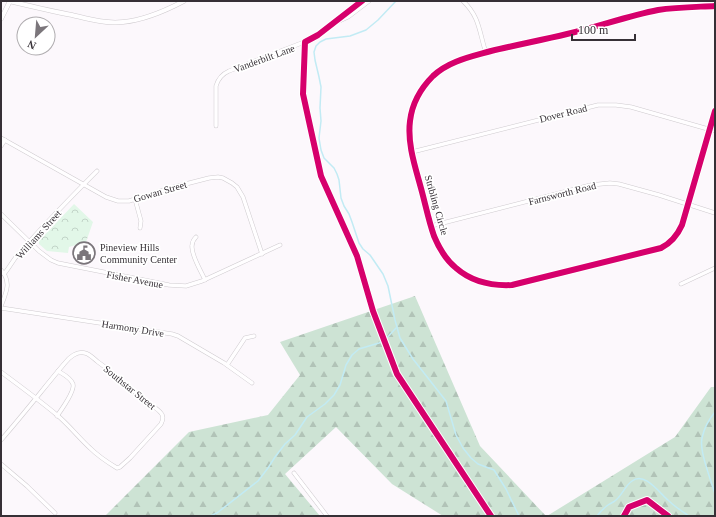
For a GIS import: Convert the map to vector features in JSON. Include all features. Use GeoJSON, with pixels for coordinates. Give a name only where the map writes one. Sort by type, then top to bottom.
{"type":"FeatureCollection","features":[{"type":"Feature","properties":{"kind":"street"},"geometry":{"type":"LineString","coordinates":[[1,19],[10,1],[103,22],[116,22],[132,21],[151,16],[184,1]]}},
{"type":"Feature","properties":{"kind":"street","name":"Vanderbilt Lane"},"geometry":{"type":"LineString","coordinates":[[216,126],[216,86],[222,75],[305,42],[331,26],[362,1]]}},
{"type":"Feature","properties":{"kind":"street","name":"Vanderbilt Lane"},"geometry":{"type":"LineString","coordinates":[[331,26],[348,17],[369,1]]}},
{"type":"Feature","properties":{"kind":"street"},"geometry":{"type":"LineString","coordinates":[[463,1],[477,19],[486,52]]}},
{"type":"Feature","properties":{"kind":"street","name":"Stribling Circle"},"geometry":{"type":"LineString","coordinates":[[715,6],[659,10],[575,33],[486,52],[456,62],[441,70],[426,84],[416,100],[412,110],[409,130],[412,152],[434,236],[450,263],[460,272],[472,279],[495,285],[508,285],[661,248],[672,241],[680,231],[715,110]]}},
{"type":"Feature","properties":{"kind":"street","name":"Dover Road"},"geometry":{"type":"LineString","coordinates":[[412,152],[598,105],[631,107],[715,131]]}},
{"type":"Feature","properties":{"kind":"street"},"geometry":{"type":"LineString","coordinates":[[1,146],[3,139]]}},
{"type":"Feature","properties":{"kind":"street","name":"Gowan Street"},"geometry":{"type":"LineString","coordinates":[[3,139],[83,185],[106,197],[118,201],[129,200],[209,178],[223,178],[237,187],[243,197],[262,254]]}},
{"type":"Feature","properties":{"kind":"street","name":"Williams Street"},"geometry":{"type":"LineString","coordinates":[[4,274],[14,259],[97,171]]}},
{"type":"Feature","properties":{"kind":"street","name":"Farnsworth Road"},"geometry":{"type":"LineString","coordinates":[[431,226],[591,185],[600,184],[619,184],[715,213]]}},
{"type":"Feature","properties":{"kind":"street"},"geometry":{"type":"LineString","coordinates":[[135,198],[142,221],[140,228]]}},
{"type":"Feature","properties":{"kind":"street","name":"Fisher Avenue"},"geometry":{"type":"LineString","coordinates":[[1,214],[44,256],[51,260],[65,265],[169,285],[186,286],[194,284],[280,245]]}},
{"type":"Feature","properties":{"kind":"street"},"geometry":{"type":"LineString","coordinates":[[196,237],[192,242],[192,252],[205,280]]}},
{"type":"Feature","properties":{"kind":"street"},"geometry":{"type":"LineString","coordinates":[[681,284],[715,268]]}},
{"type":"Feature","properties":{"kind":"street"},"geometry":{"type":"LineString","coordinates":[[1,270],[7,278],[8,287],[1,307]]}},
{"type":"Feature","properties":{"kind":"street","name":"Harmony Drive"},"geometry":{"type":"LineString","coordinates":[[1,307],[172,334],[178,336],[227,365],[252,383]]}},
{"type":"Feature","properties":{"kind":"street"},"geometry":{"type":"LineString","coordinates":[[227,365],[245,338],[254,336]]}},
{"type":"Feature","properties":{"kind":"street","name":"Southstar Street"},"geometry":{"type":"LineString","coordinates":[[1,372],[36,398],[106,461],[119,468],[162,424],[163,419],[161,412],[87,354],[82,353],[70,357],[36,398]]}},
{"type":"Feature","properties":{"kind":"street"},"geometry":{"type":"LineString","coordinates":[[57,416],[70,396],[74,385],[70,379],[58,371]]}},
{"type":"Feature","properties":{"kind":"street"},"geometry":{"type":"LineString","coordinates":[[1,440],[36,398]]}},
{"type":"Feature","properties":{"kind":"street"},"geometry":{"type":"LineString","coordinates":[[1,464],[55,513]]}},
{"type":"Feature","properties":{"kind":"street"},"geometry":{"type":"LineString","coordinates":[[294,473],[327,516]]}},
{"type":"Feature","properties":{"kind":"green space"},"geometry":{"type":"Polygon","coordinates":[[[74,204],[93,222],[86,242],[69,247],[68,253],[47,251],[39,244],[39,241],[74,204]]]}},
{"type":"Feature","properties":{"kind":"green space"},"geometry":{"type":"Polygon","coordinates":[[[415,296],[480,446],[546,516],[443,516],[392,484],[336,427],[285,474],[320,516],[105,516],[189,432],[268,415],[300,375],[280,342],[415,296]]]}},
{"type":"Feature","properties":{"kind":"green space"},"geometry":{"type":"Polygon","coordinates":[[[711,387],[715,387],[715,516],[547,516],[675,437],[711,387]]]}},
{"type":"Feature","properties":{"kind":"waterway"},"geometry":{"type":"LineString","coordinates":[[396,1],[366,30],[350,36],[326,39],[316,46],[314,52],[321,87],[321,121],[319,138],[321,150],[324,158],[334,168],[337,174],[341,198],[349,214],[359,243],[370,255],[383,274],[388,286],[400,338],[413,359],[446,401],[456,435],[463,448],[478,464],[494,470],[506,489],[519,516]]}},
{"type":"Feature","properties":{"kind":"waterway"},"geometry":{"type":"LineString","coordinates":[[210,516],[217,513],[258,481],[285,444],[295,435],[307,417],[325,404],[334,395],[340,385],[346,365],[352,355],[359,349],[385,340],[396,328]]}},
{"type":"Feature","properties":{"kind":"waterway"},"geometry":{"type":"LineString","coordinates":[[715,412],[705,428],[702,438],[702,450],[715,494]]}},
{"type":"Feature","properties":{"kind":"waterway"},"geometry":{"type":"LineString","coordinates":[[597,516],[605,507],[618,498],[632,481],[637,479],[647,481],[671,503],[689,516]]}},
{"type":"Feature","properties":{"kind":"cycle path"},"geometry":{"type":"LineString","coordinates":[[362,1],[318,35],[305,42],[303,94],[321,176],[357,256],[373,311],[397,374],[491,516]]}},
{"type":"Feature","properties":{"kind":"cycle path"},"geometry":{"type":"LineString","coordinates":[[715,6],[658,10],[635,15],[579,31],[491,51],[453,63],[439,71],[421,91],[415,102],[409,130],[413,157],[434,236],[446,258],[462,273],[482,282],[505,285],[512,285],[661,248],[673,239],[682,225],[715,111]]}},
{"type":"Feature","properties":{"kind":"cycle path"},"geometry":{"type":"LineString","coordinates":[[624,516],[629,507],[647,500],[668,516]]}},
{"type":"Feature","properties":{"kind":"place","name":"Pineview Hills Community Center"},"geometry":{"type":"Point","coordinates":[84,253]}}]}
